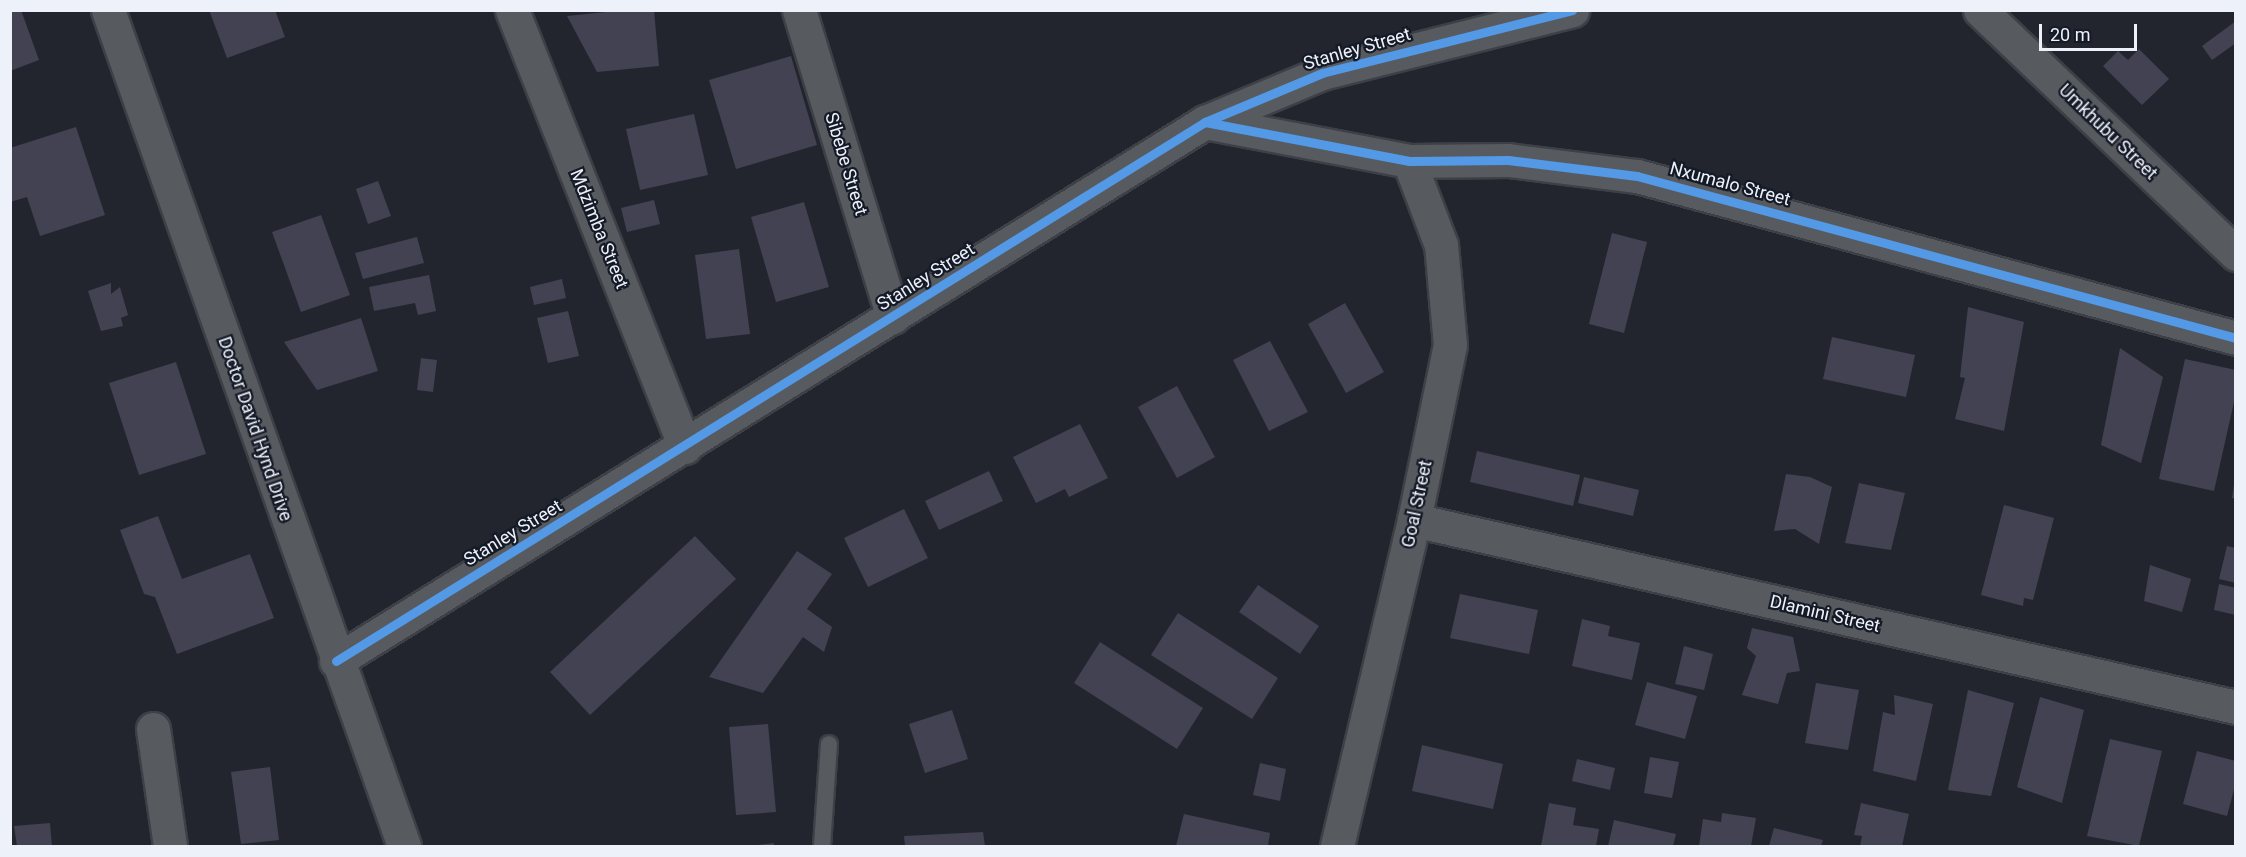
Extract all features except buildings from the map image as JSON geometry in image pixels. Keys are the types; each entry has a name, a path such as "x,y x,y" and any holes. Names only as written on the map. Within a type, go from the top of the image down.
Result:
{"street":[{"name":"Doctor David Hynd Drive","path":"108,10 336,661 404,846"},
{"name":"Mdzimba Street","path":"512,10 685,447"},
{"name":"Sibebe Street","path":"799,10 893,317"},
{"name":"Stanley Street","path":"336,661 685,447 1205,122 1322,73 1572,10"},
{"name":"Umkhubu Street","path":"1980,10 2235,254"},
{"name":"Nxumalo Street","path":"1205,122 1409,161 1508,160 1637,176 2235,338"},
{"name":"Goal Street","path":"1337,846 1414,520 1450,345 1441,245 1409,161"},
{"name":"Dlamini Street","path":"1414,520 2235,707"},
{"path":"153,729 170,846"}],"lane":[{"path":"822,846 829,744"}],"cycle path":[{"path":"336,661 1205,122 1322,73 1572,10"},
{"path":"1205,122 1409,161 1508,160 1637,176 2236,338"}]}
